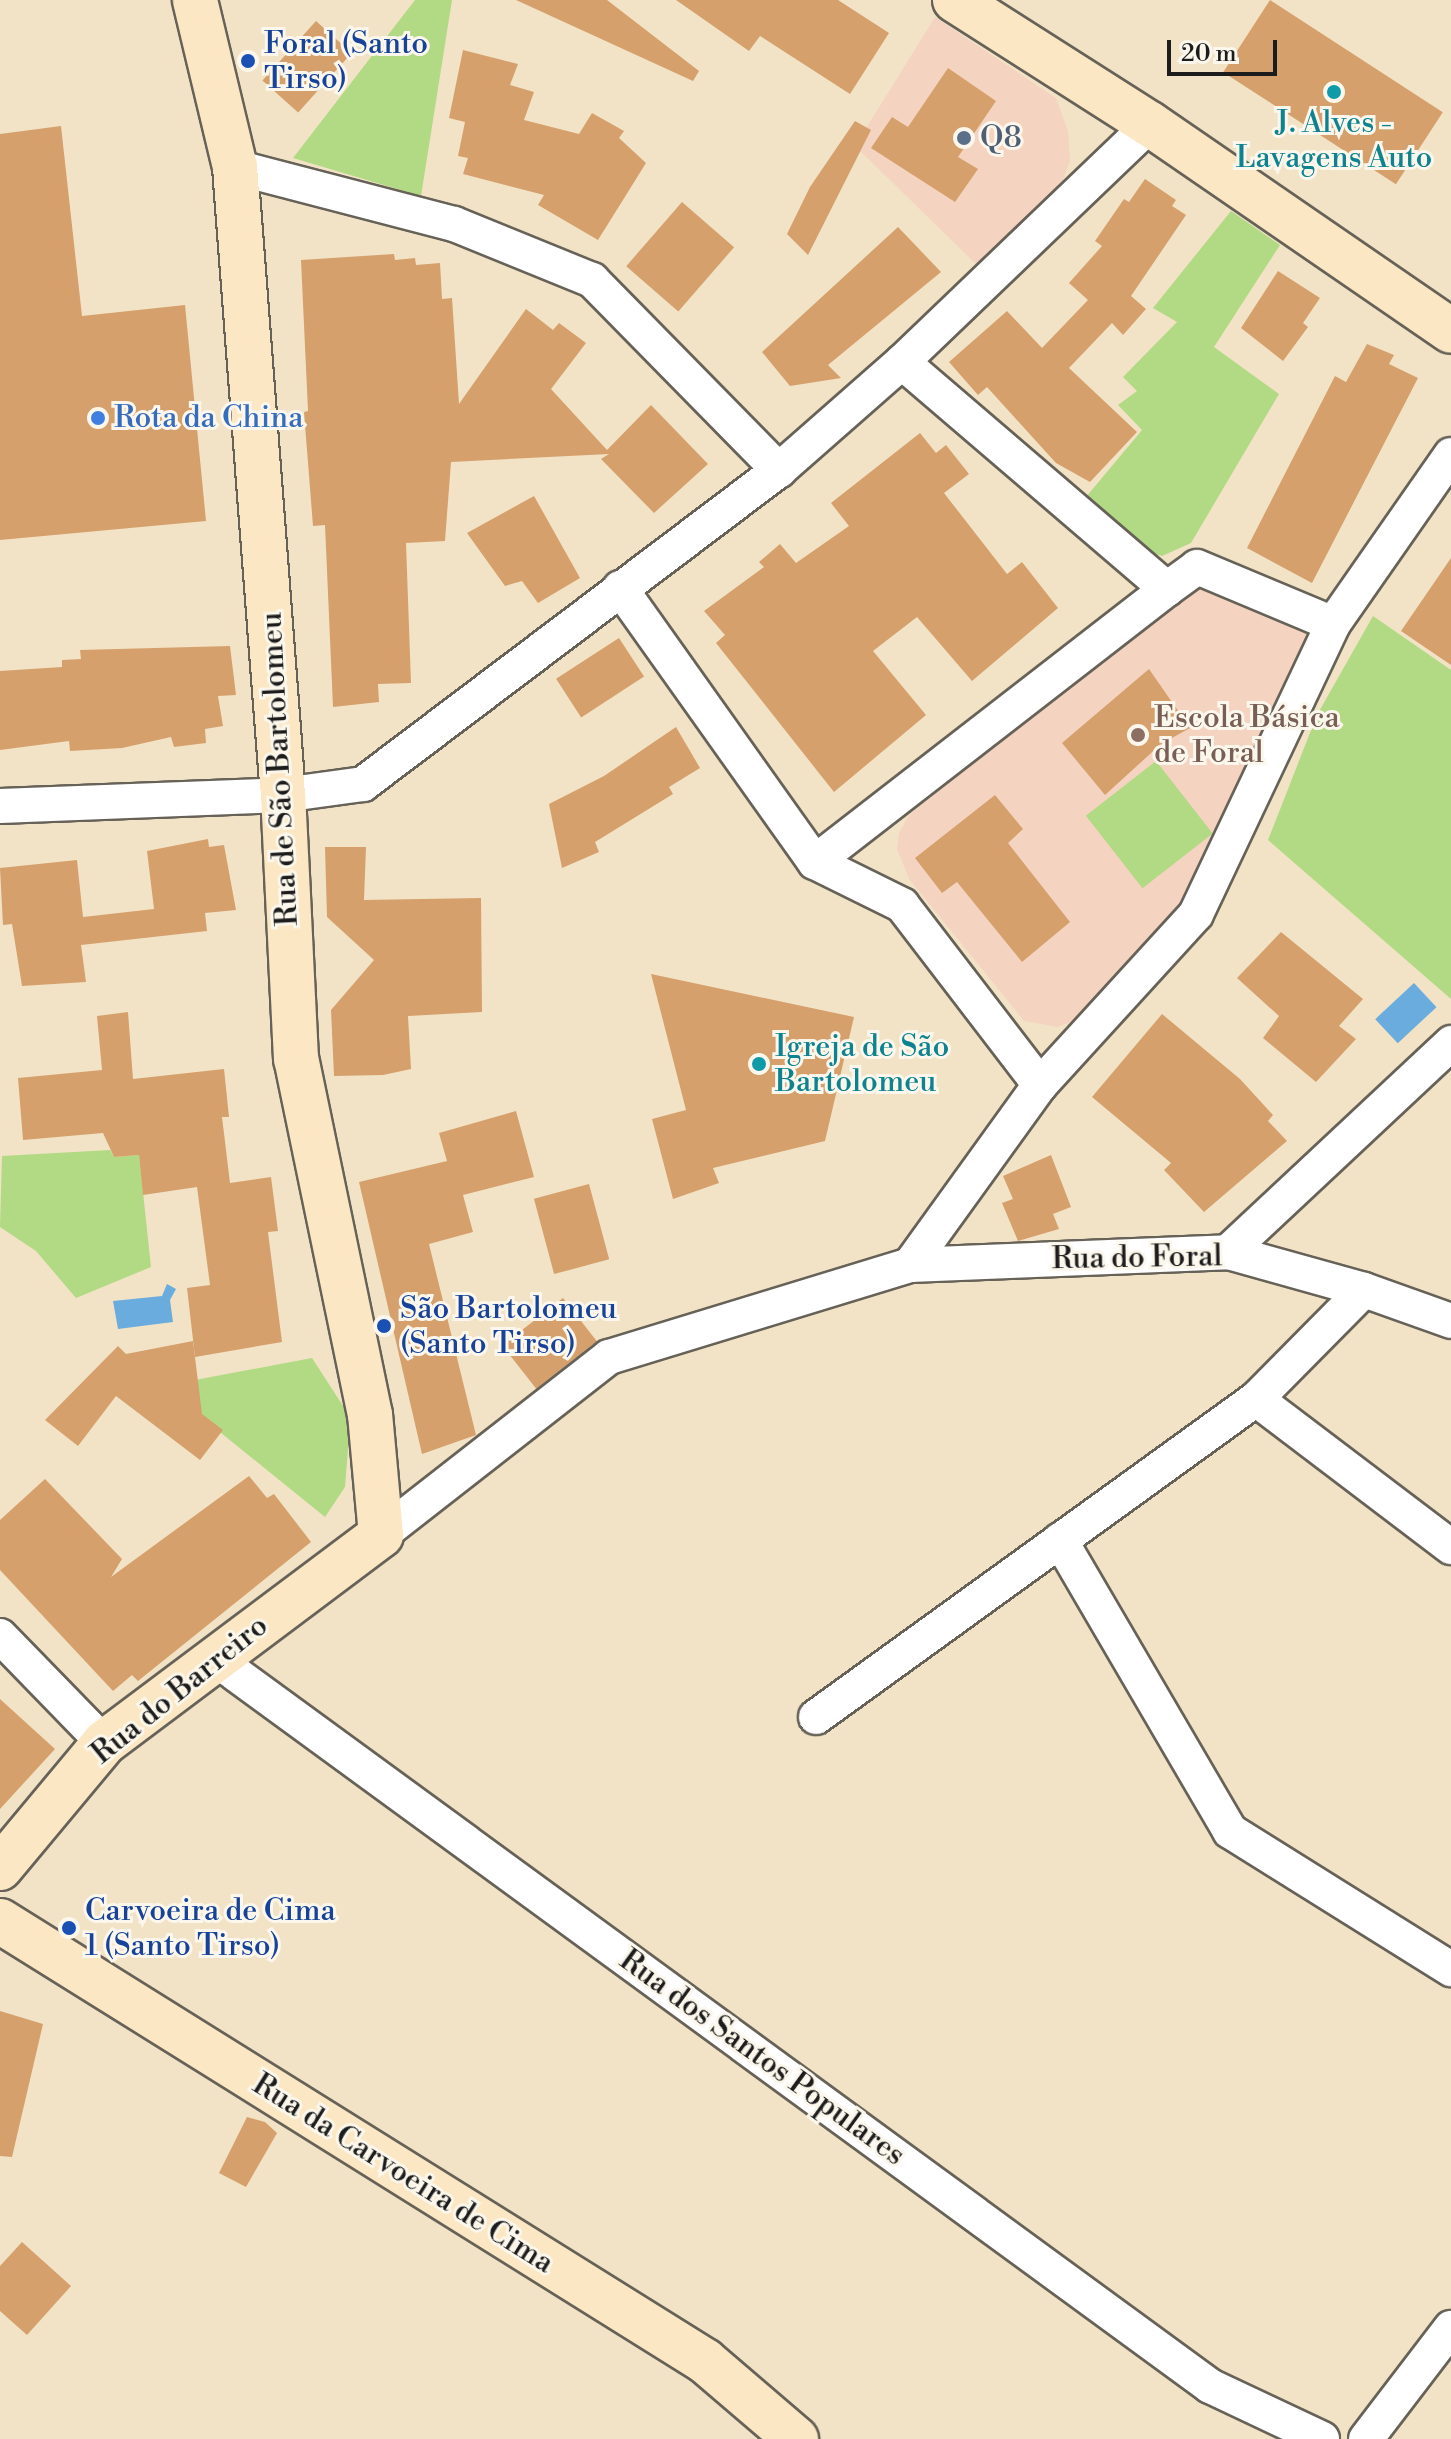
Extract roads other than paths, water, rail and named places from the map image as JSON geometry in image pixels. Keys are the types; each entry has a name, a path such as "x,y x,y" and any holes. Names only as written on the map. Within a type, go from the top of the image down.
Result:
{"street":[{"name":"Rua de São Bartolomeu","path":"195,0 235,167 283,795 296,1059 370,1415 381,1535"},
{"path":"955,0 1150,124 1451,331"},
{"path":"0,806 283,795 363,784 779,470 902,362 1150,124"},
{"path":"235,167 454,224 592,280 779,470"},
{"path":"902,362 1167,589"},
{"path":"910,1265 1040,1085 1196,914 1333,624 1451,455"},
{"path":"815,862 1197,567 1333,624"},
{"path":"620,588 815,862 902,905 1040,1085"},
{"path":"1228,1252 1451,1043"},
{"name":"Rua do Foral","path":"381,1535 609,1357 910,1265 1228,1252 1364,1290 1451,1321"},
{"path":"816,1717 1256,1399 1364,1290"},
{"path":"1256,1399 1451,1547"},
{"name":"Rua do Barreiro","path":"0,1868 104,1743 381,1535"},
{"path":"1060,1540 1230,1831 1451,1969"},
{"path":"0,1636 104,1743"},
{"name":"Rua dos Santos Populares","path":"214,1658 1210,2386 1322,2439"},
{"name":"Rua da Carvoeira de Cima","path":"0,1921 705,2361 796,2439"},
{"path":"1366,2439 1451,2328"}],"water":[{"path":"1414,983 1437,1007 1398,1043 1375,1019"},
{"path":"167,1284 176,1289 170,1300 173,1322 118,1329 113,1301 162,1296"}],"place":[{"name":"Foral (Santo Tirso)","path":"248,61"},
{"name":"J. Alves - Lavagens Auto","path":"1334,92"},
{"name":"Q8","path":"964,138"},
{"name":"Rota da China","path":"98,418"},
{"name":"Escola Básica de Foral","path":"1138,735"},
{"name":"Igreja de São Bartolomeu","path":"759,1064"},
{"name":"São Bartolomeu (Santo Tirso)","path":"384,1326"},
{"name":"Carvoeira de Cima 1 (Santo Tirso)","path":"69,1928"}]}
